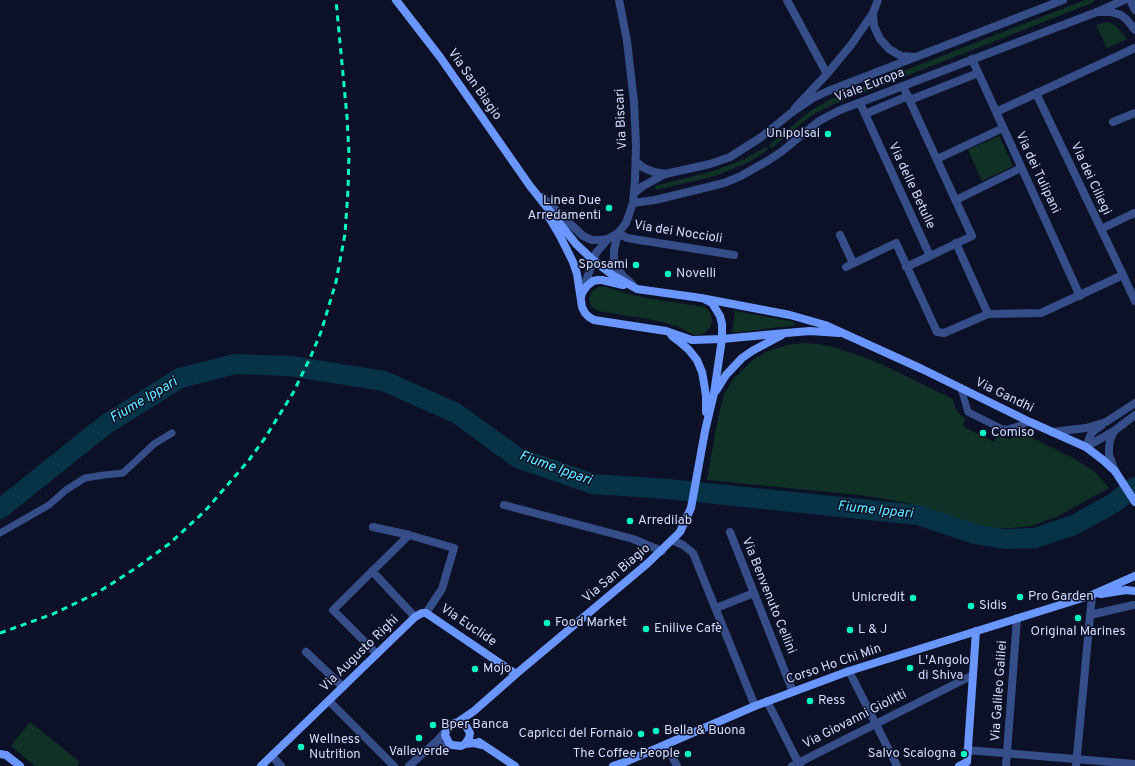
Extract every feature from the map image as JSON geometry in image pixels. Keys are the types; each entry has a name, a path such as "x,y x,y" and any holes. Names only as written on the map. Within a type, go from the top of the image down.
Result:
{"main road":[{"name":"Via San Biagio","path":"396,0 440,57 530,186"},
{"path":"530,186 576,244 593,260 614,276 637,288"},
{"path":"530,186 568,250 577,274 582,295 582,307 589,317 594,320 666,331 692,340 722,339 810,331 844,333"},
{"path":"582,295 586,286 598,280 637,288"},
{"name":"Via Gandhi","path":"637,288 701,298 790,315 825,325 844,333 1030,422 1086,447 1115,471 1135,502"},
{"path":"701,298 712,303 720,316 722,324 722,339 714,393 705,431"},
{"path":"666,331 689,350 697,360 702,372 706,396 705,431"},
{"path":"714,393 726,375 742,358 786,333"},
{"name":"Via San Biagio","path":"458,722 474,711 662,552 680,532 691,508 705,431"},
{"path":"1092,595 1135,576"},
{"path":"1092,595 1126,590 1135,591"},
{"name":"Corso Ho Chi Min","path":"613,766 767,701 849,671 1092,595"},
{"name":"Via Augusto Righi","path":"261,766 415,617 422,613 426,613"},
{"name":"Via Euclide","path":"426,613 516,674"},
{"path":"964,765 967,750 976,631"},
{"path":"464,744 468,742 474,711"},
{"path":"482,745 474,743 460,746 452,745 446,739 446,730 451,724 458,722 466,726 482,745 515,766"},
{"path":"0,754 6,755 20,766"}],"street":[{"name":"Via Biscari","path":"618,232 626,223 633,203 636,162 634,102 627,41 619,0"},
{"path":"787,0 827,74"},
{"path":"791,113 851,45 873,13 878,0"},
{"name":"Viale Europa","path":"666,174 710,164 730,157 760,138 791,113 828,91 1063,0"},
{"name":"Viale Europa","path":"633,203 655,200 692,191 741,176 781,152 818,120 840,110 1097,12 1114,2 1124,0"},
{"path":"1130,0 1135,10"},
{"path":"1114,2 1121,15 1135,30"},
{"path":"1097,12 1111,12 1121,15"},
{"path":"873,13 874,26 880,39 889,49 901,56 915,58"},
{"path":"996,112 1135,48"},
{"name":"Via dei Tulipani","path":"972,60 1080,296"},
{"path":"865,114 978,73"},
{"path":"903,86 972,236 906,267"},
{"name":"Via dei Ciliegi","path":"1036,93 1123,275"},
{"name":"Via delle Betulle","path":"860,103 930,256"},
{"path":"1114,122 1135,113"},
{"path":"937,159 1003,128"},
{"path":"636,162 644,168 654,172 666,174"},
{"path":"956,200 1021,168"},
{"path":"634,193 643,186 666,174"},
{"path":"530,186 583,236 592,240 608,239"},
{"path":"1101,229 1134,213 1135,214"},
{"path":"582,295 596,253 608,239 618,232"},
{"path":"618,232 614,250 614,259 617,268 623,276 637,288"},
{"name":"Via dei Noccioli","path":"618,232 627,238 734,254"},
{"path":"840,235 850,265 896,243 937,332 944,334 988,314 1041,313 1123,275 1135,301"},
{"path":"956,243 988,314"},
{"path":"1086,447 1091,434 1095,430 1135,403"},
{"path":"1086,447 1114,431 1135,415"},
{"path":"1052,432 1086,428 1106,422"},
{"path":"1114,431 1110,440 1109,455 1115,471"},
{"path":"504,505 633,539 662,552"},
{"path":"373,527 409,535 454,548 442,589 426,613"},
{"name":"Via Benvenuto Cellini","path":"730,532 793,692"},
{"path":"377,654 333,610 409,535"},
{"path":"672,540 683,545 693,553 755,706"},
{"path":"372,571 415,617"},
{"path":"716,608 754,593"},
{"path":"1076,763 1092,595"},
{"path":"1090,615 1133,605"},
{"name":"Via Galileo Galilei","path":"1006,766 1017,618"},
{"path":"306,652 343,687"},
{"path":"849,671 897,766"},
{"name":"Via Giovanni Giolitti","path":"797,765 973,675"},
{"path":"329,701 394,766"},
{"path":"767,701 797,765"},
{"path":"409,766 438,741 446,730"},
{"path":"666,744 677,766"},
{"path":"428,750 439,746 452,745"},
{"path":"967,750 1076,763 1135,764"},
{"path":"272,756 281,766"}],"lane":[{"path":"961,388 968,412 995,426 1002,429 1008,429 1030,422"},
{"path":"0,533 49,504 66,490 85,478 123,473 154,444 172,433"}],"green space":[{"path":"1085,0 1095,0 1092,3 832,105 812,115 772,148 769,145 810,111 829,100"},
{"path":"1109,22 1116,26 1127,39 1107,48 1096,25"},
{"path":"999,136 1013,166 982,181 968,150"},
{"path":"766,147 768,150 747,163 715,176 656,190 655,186 713,171 745,159"},
{"path":"598,287 606,287 628,294 652,299 704,307 710,312 712,320 710,328 703,334 694,335 677,326 649,319 598,311 591,306 589,299 592,291"},
{"path":"735,311 794,322 796,325 732,333"},
{"path":"802,343 818,344 837,348 883,365 953,399 958,413 965,419 963,426 966,428 994,442 997,436 1009,439 1019,434 1025,434 1086,466 1096,473 1109,488 1056,517 1031,526 996,528 980,526 908,503 859,495 707,480 721,405 724,395 734,378 754,359 766,352 787,345"},
{"path":"30,722 80,762 77,766 35,766 11,746"}],"waterway":[{"name":"Fiume Ippari","path":"0,509 105,425 180,378 235,364 290,366 384,381 456,413 518,458 593,484 668,489 918,515 975,534 1004,539 1035,538 1074,525 1112,504 1135,487"}],"railway":[{"path":"0,633 53,614 97,593 136,568 169,544 205,511 249,460 265,438 293,393 321,332 336,282 345,234 349,154 336,0"}],"place":[{"name":"Unipolsai","path":"828,134"},
{"name":"Linea Due Arredamenti","path":"609,208"},
{"name":"Sposami","path":"636,265"},
{"name":"Novelli","path":"668,274"},
{"name":"Comiso","path":"983,433"},
{"name":"Arredilab","path":"630,521"},
{"name":"Pro Garden","path":"1020,597"},
{"name":"Unicredit","path":"913,598"},
{"name":"Sidis","path":"971,606"},
{"name":"Original Marines","path":"1078,618"},
{"name":"Food Market","path":"547,623"},
{"name":"Enilive Cafè","path":"646,629"},
{"name":"L & J","path":"850,630"},
{"name":"L'Angolo di Shiva","path":"910,668"},
{"name":"Mojo","path":"475,669"},
{"name":"Ress","path":"810,701"},
{"name":"Bper Banca","path":"433,725"},
{"name":"Bella & Buona","path":"656,731"},
{"name":"Capricci del Fornaio","path":"641,734"},
{"name":"Valleverde","path":"419,738"},
{"name":"Wellness Nutrition","path":"301,747"},
{"name":"The Coffee People","path":"688,754"},
{"name":"Salvo Scalogna","path":"964,754"}]}
